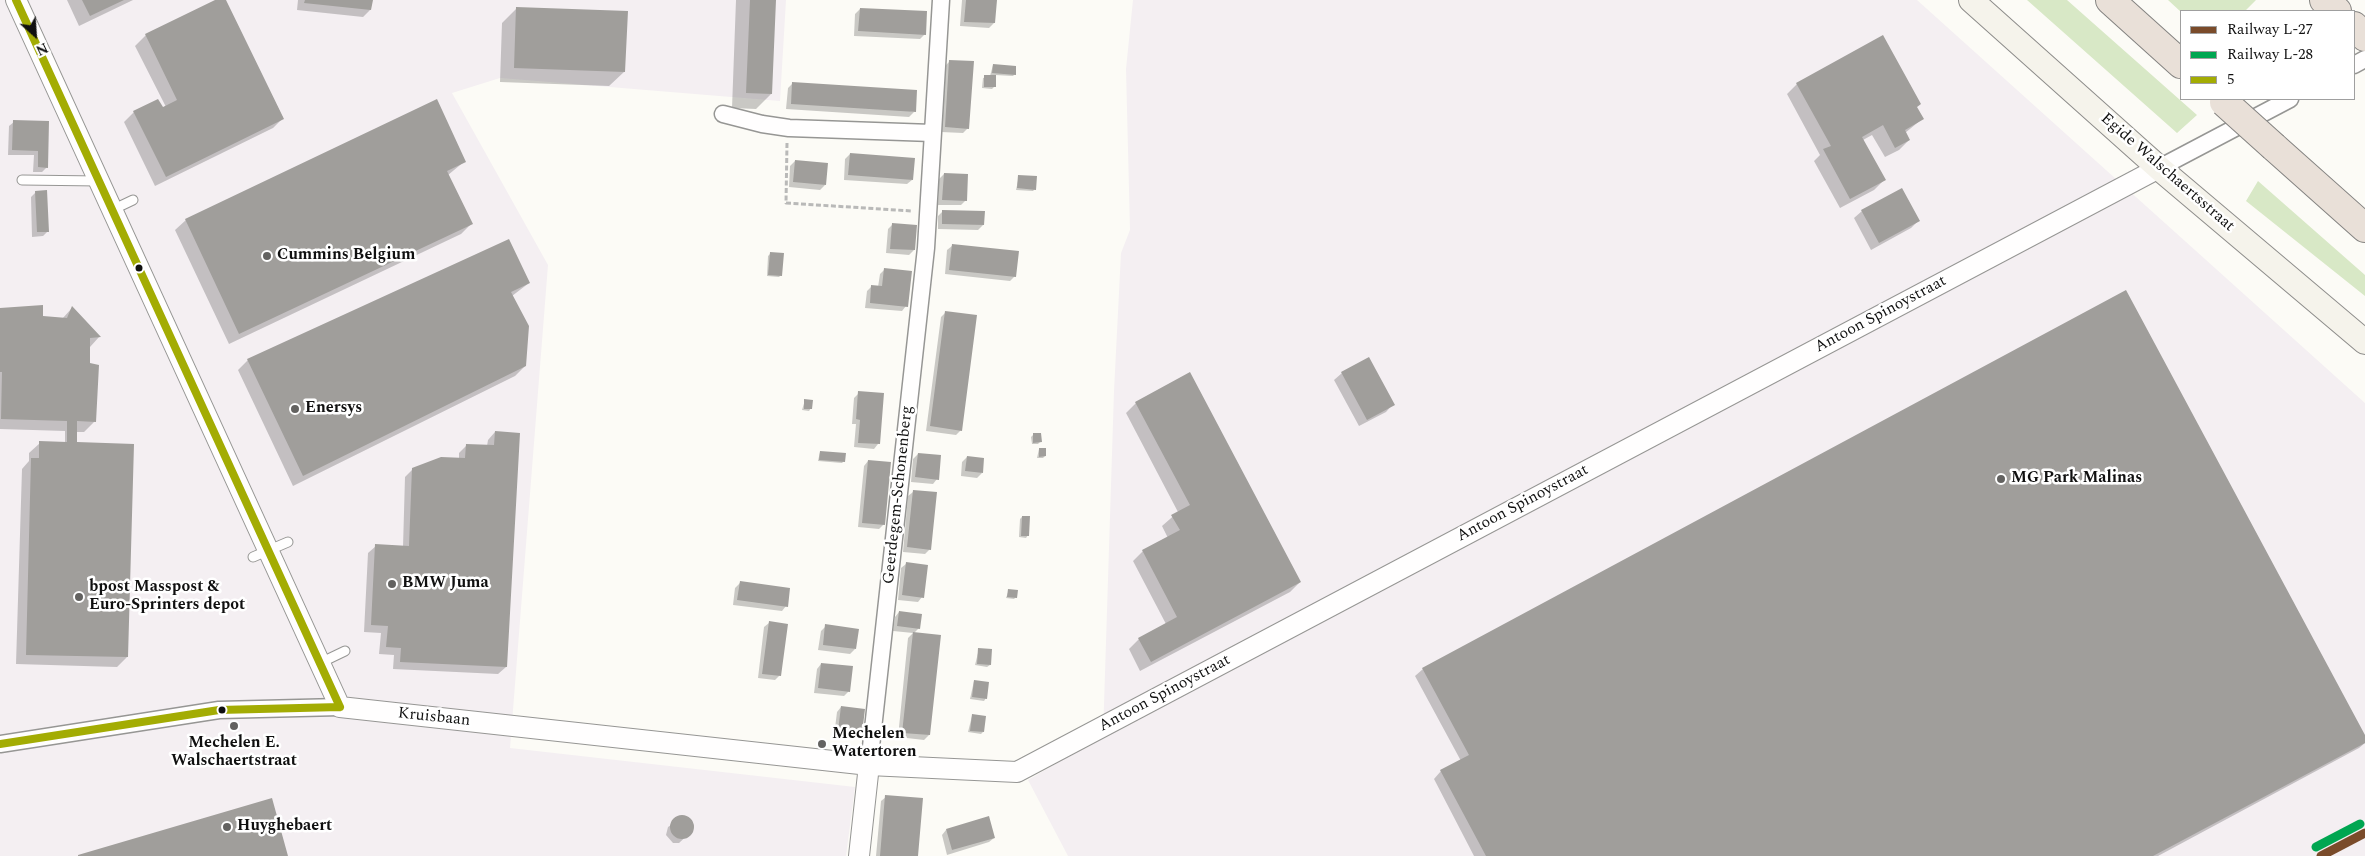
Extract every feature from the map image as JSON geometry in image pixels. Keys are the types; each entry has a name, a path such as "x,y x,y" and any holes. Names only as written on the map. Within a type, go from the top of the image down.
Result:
{"highway":[{"path":"2110,0 2180,63"},
{"path":"2324,0 2336,10"},
{"path":"2222,100 2365,228"}],"main road":[{"name":"Egide Walschaertsstraat","path":"1971,0 2159,168 2365,342"}],"street":[{"path":"16,0 112,210 260,554 319,663 340,708"},
{"name":"Geerdegem-Schonenberg","path":"859,856 926,248 941,0"},
{"path":"2159,168 2288,100"},
{"path":"723,114 762,124 790,128 932,133"},
{"name":"Antoon Spinoystraat","path":"869,765 1017,772 2159,168"},
{"name":"Kruisbaan","path":"0,744 219,710 340,708 869,765"}],"lane":[{"path":"22,180 99,181"},
{"path":"112,210 133,200"},
{"path":"260,554 288,542"},
{"path":"319,663 345,652"}],"path":[{"path":"790,128 787,139 786,203 912,210"}],"shaded area":[{"path":"0,0 786,0 780,101 500,78 452,93 548,265 510,748 855,787 846,856 0,856"},
{"path":"1133,0 1917,0 2365,403 2365,856 1068,856 1028,780 1103,736 1114,391 1121,253 1130,230 1126,69"}],"green space":[{"path":"2027,0 2067,0 2197,115 2177,133"},
{"path":"2168,0 2256,0 2246,10 2180,11"},
{"path":"2258,181 2365,275 2365,296 2246,201"}],"building":[{"path":"82,0 124,0 90,16"},
{"path":"215,0 226,0 284,119 166,177 133,111 158,99 163,107 177,100 145,34"},
{"path":"305,0 373,0 371,10 304,3"},
{"path":"750,0 776,0 772,94 746,93"},
{"path":"966,0 997,0 995,23 964,22"},
{"path":"516,7 628,11 625,72 514,68"},
{"path":"860,8 927,11 926,35 858,31"},
{"path":"1883,35 1921,104 1917,107 1924,119 1905,130 1910,140 1895,148 1883,125 1862,137 1886,180 1850,199 1823,149 1831,146 1796,83"},
{"path":"949,60 974,61 969,129 945,127"},
{"path":"993,64 1016,66 1016,75 992,73"},
{"path":"984,75 996,75 996,87 984,87"},
{"path":"792,82 917,90 916,112 791,104"},
{"path":"437,99 466,162 447,171 473,224 239,334 185,219"},
{"path":"13,120 49,121 48,168 38,167 38,151 12,150"},
{"path":"850,153 915,158 913,180 848,175"},
{"path":"795,160 828,163 826,185 793,182"},
{"path":"944,173 968,174 967,201 942,200"},
{"path":"1018,175 1037,176 1036,190 1017,188"},
{"path":"1902,188 1920,221 1879,243 1861,210"},
{"path":"47,190 49,232 37,232 35,191"},
{"path":"942,210 985,211 984,225 942,224"},
{"path":"892,223 917,225 915,250 890,249"},
{"path":"509,239 530,283 511,292 529,326 526,366 303,476 247,359"},
{"path":"952,244 1019,251 1016,277 949,270"},
{"path":"770,252 784,253 782,276 768,275"},
{"path":"884,268 912,271 908,307 870,303 871,285 882,286"},
{"name":"MG Park Malinas","path":"2126,290 2365,735 2365,743 2153,856 1486,856 1440,770 1469,755 1422,668"},
{"name":"bpost Masspost & Euro-Sprinters depot","path":"43,305 43,316 67,318 72,306 101,337 90,338 90,363 99,365 96,422 77,421 77,442 134,444 128,657 26,655 31,458 39,458 39,441 67,442 67,421 1,419 0,308"},
{"path":"945,311 977,315 962,431 930,426"},
{"path":"1369,357 1395,405 1367,420 1341,372"},
{"path":"1190,372 1301,582 1151,662 1138,638 1177,617 1142,550 1180,530 1171,515 1190,505 1135,402"},
{"path":"858,391 884,393 880,444 858,443 860,420 856,419"},
{"path":"804,399 813,400 812,409 804,409"},
{"path":"495,431 520,433 507,667 400,662 401,648 386,647 388,626 371,625 375,544 409,546 412,468 441,457 465,458 466,444 494,445"},
{"path":"1033,433 1041,433 1042,442 1033,443"},
{"path":"1039,448 1046,448 1046,456 1039,457"},
{"path":"820,451 846,453 845,462 819,460"},
{"path":"918,453 941,455 939,480 915,477"},
{"path":"967,456 984,458 983,473 965,471"},
{"path":"868,460 891,462 885,525 862,523"},
{"path":"913,490 937,492 931,550 907,547"},
{"path":"1022,516 1030,516 1029,536 1021,536"},
{"path":"906,562 928,565 924,598 902,595"},
{"path":"740,581 790,588 788,607 737,600"},
{"path":"1008,589 1018,590 1017,598 1007,597"},
{"path":"899,611 922,614 920,629 897,626"},
{"path":"769,621 788,624 781,676 762,674"},
{"path":"825,624 859,629 856,649 823,645"},
{"path":"913,632 941,635 930,735 902,733"},
{"path":"978,648 992,649 991,665 977,664"},
{"path":"821,663 853,666 850,692 818,688"},
{"path":"974,680 989,682 987,699 972,697"},
{"path":"841,706 865,709 862,734 838,731"},
{"path":"972,714 986,716 984,732 970,731"},
{"path":"885,795 923,798 918,856 880,856"},
{"name":"Huyghebaert","path":"272,798 288,856 78,856 78,855"},
{"path":"682,815 690,819 694,827 690,835 682,839 674,835 670,827 674,819"},
{"path":"989,816 995,838 952,850 946,829"}],"rail line":[{"name":"L-28","path":"2316,847 2360,824"},
{"name":"L-27","path":"2321,856 2365,833"}],"transit line":[{"name":"5","path":"16,0 340,707"},
{"name":"5","path":"0,744 219,710 340,707"}],"place":[{"name":"Cummins Belgium","path":"267,256"},
{"name":"Enersys","path":"295,409"},
{"name":"MG Park Malinas","path":"2001,479"},
{"name":"BMW Juma","path":"392,584"},
{"name":"bpost Masspost & Euro-Sprinters depot","path":"79,597"},
{"name":"Mechelen E. Walschaertstraat","path":"234,726"},
{"name":"Mechelen Watertoren","path":"822,744"},
{"name":"Huyghebaert","path":"227,827"}]}
